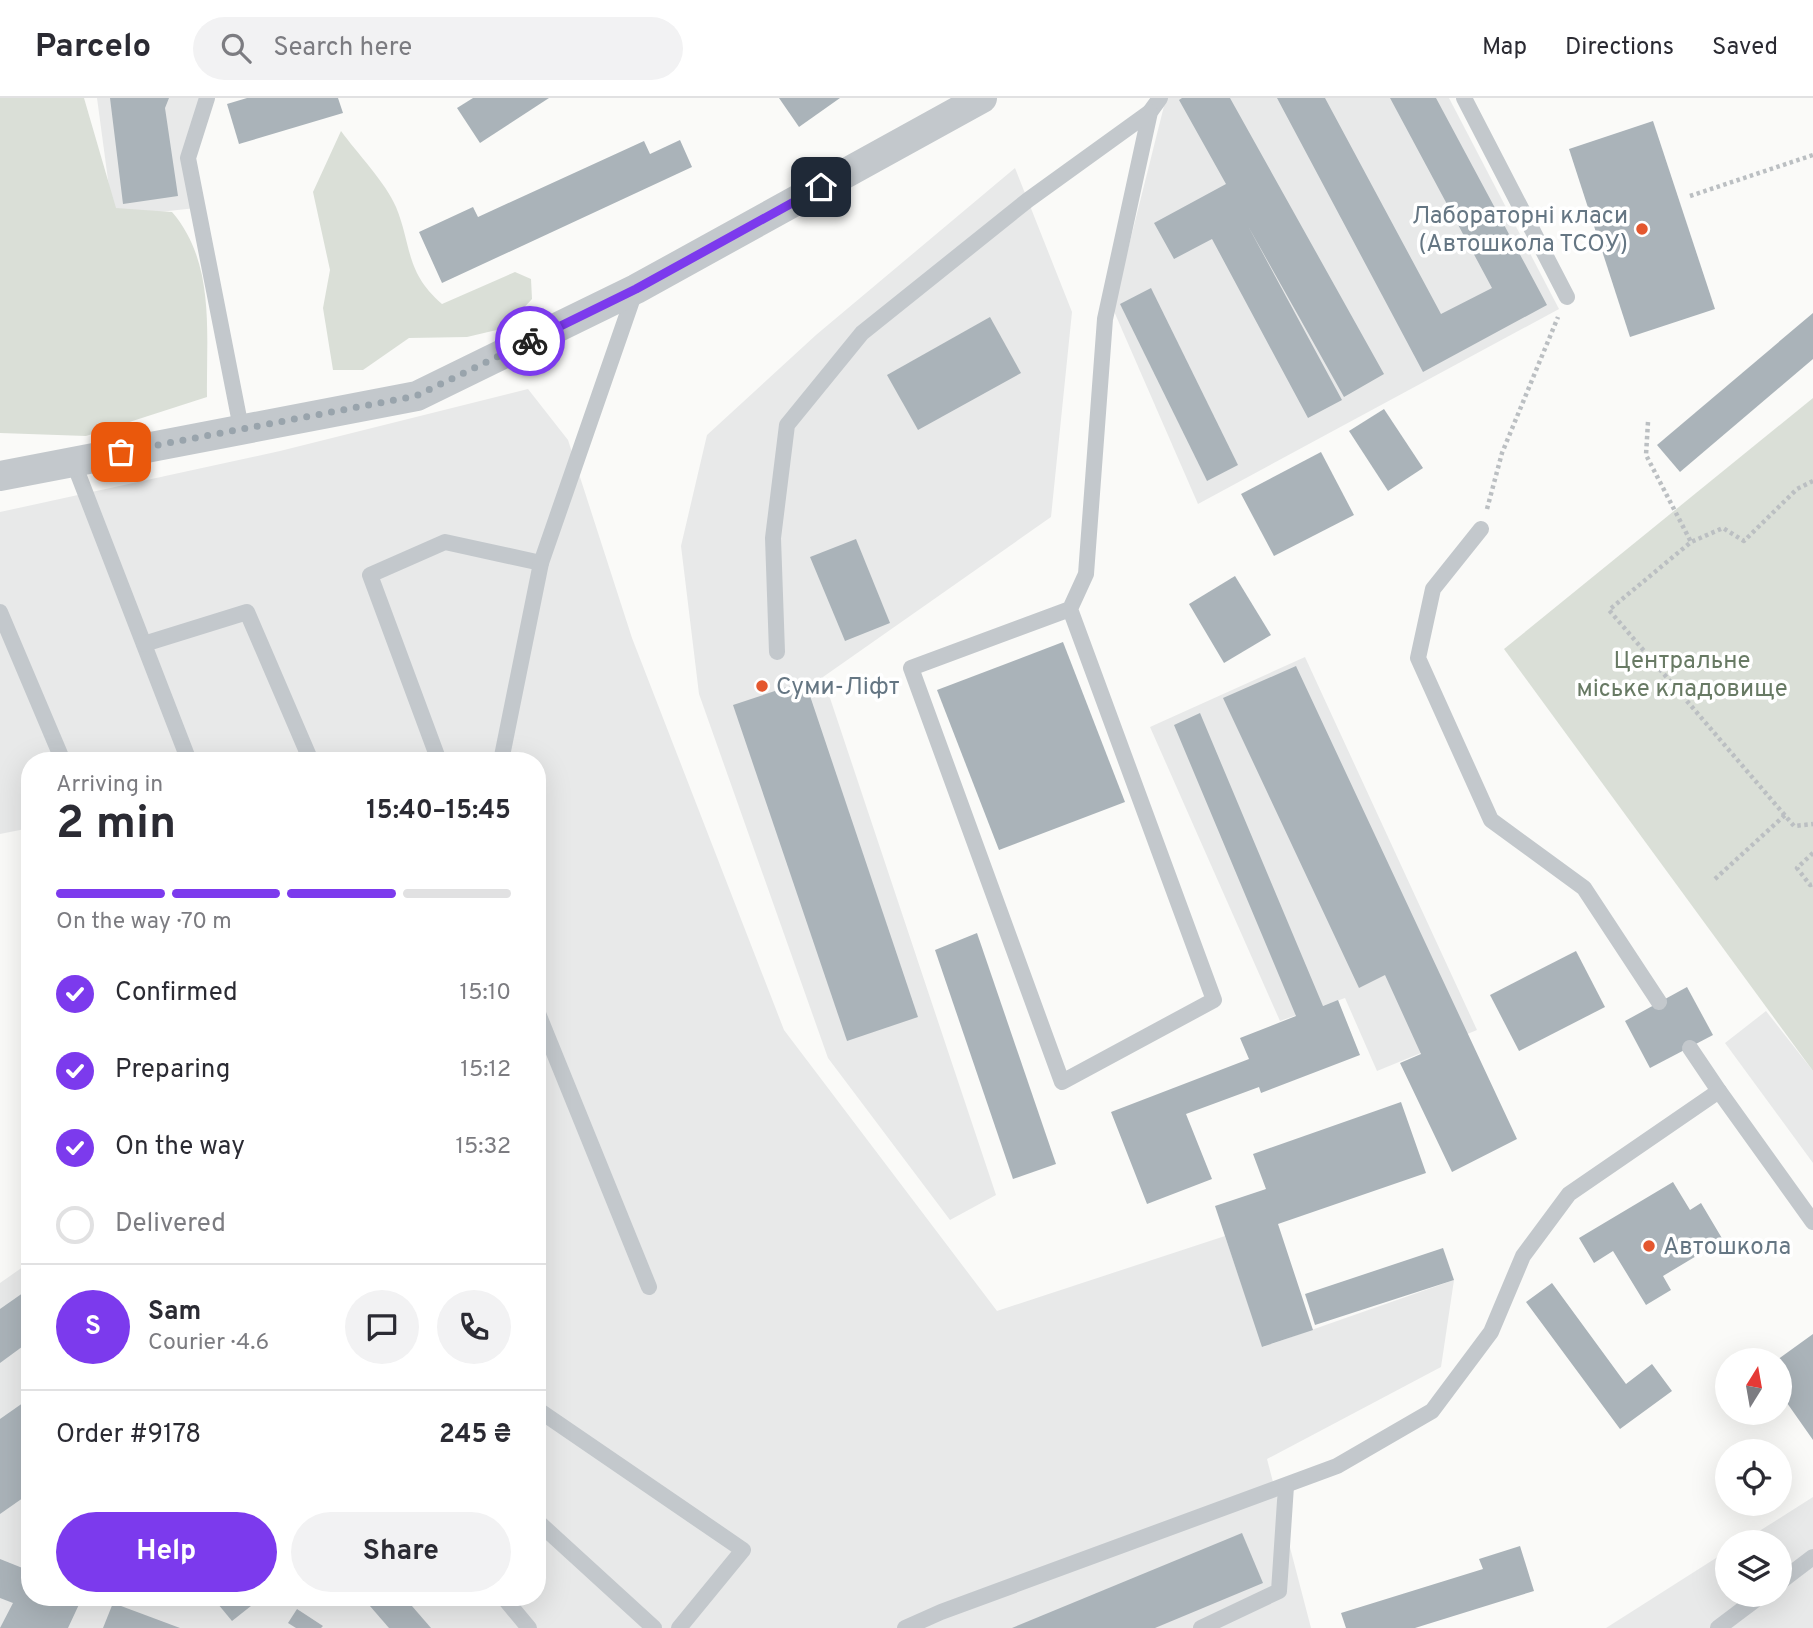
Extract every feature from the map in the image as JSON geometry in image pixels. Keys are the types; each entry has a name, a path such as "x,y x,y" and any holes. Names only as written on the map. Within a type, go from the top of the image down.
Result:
{"street":[{"path":"0,475 416,396 636,289 982,98"}],"lane":[{"path":"207,98 188,158 241,428"},
{"path":"777,652 773,538 787,425 862,333 1028,200 1150,112 1160,98"},
{"path":"1464,98 1567,297"},
{"path":"1070,609 911,668 1062,1082 1214,1000 1070,609 1086,574 1105,319 1150,112"},
{"path":"503,752 541,563 636,289"},
{"path":"73,461 186,752"},
{"path":"1481,529 1433,589 1418,658 1491,820 1584,888 1659,1002"},
{"path":"436,752 370,575 445,542 541,563"},
{"path":"0,612 59,752"},
{"path":"144,645 247,612 307,752"},
{"path":"546,1033 649,1287"},
{"path":"1690,1048 1813,1222"},
{"path":"905,1628 941,1612 1338,1466 1432,1411 1491,1332 1523,1256 1569,1194 1719,1091"},
{"path":"546,1415 743,1550 679,1628"},
{"path":"1209,1627 1279,1591 1286,1486"},
{"path":"546,1529 654,1628"},
{"path":"1792,1573 1813,1558"},
{"path":"511,1606 529,1628"},
{"path":"1718,1628 1746,1607"}],"path":[{"path":"1690,196 1813,155"},
{"path":"1481,529 1502,453 1567,297"},
{"path":"1648,422 1646,455 1691,542"},
{"path":"1813,481 1797,489 1744,541 1723,528 1691,542 1609,610 1794,826 1813,824"},
{"path":"1715,878 1785,815"},
{"path":"1813,853 1797,868 1810,885 1813,884"}],"shaded area":[{"path":"97,98 205,98 192,136 196,208 113,217"},
{"path":"1166,98 1449,98 1559,309 1198,504 1113,309"},
{"name":"Суми-Ліфт","path":"1015,168 1072,312 1051,517 823,677 996,1195 950,1220 828,1058 699,694 681,546 707,435 816,335"},
{"path":"528,389 568,440 632,638 784,1030 997,1311 1225,1236 1263,1347 1454,1280 1441,1367 1267,1459 1311,1628 0,1628 0,1283 21,1268 21,1606 546,1606 546,752 21,752 21,830 0,834 0,512 280,451"},
{"path":"1305,657 1477,1030 1377,1071 1345,998 1280,1021 1150,727"},
{"path":"1766,1011 1813,1071 1813,1163 1725,1043"},
{"path":"1813,1497 1813,1628 1606,1628 1715,1559 1715,1607 1792,1607 1792,1530 1761,1530 1783,1516 1792,1516 1792,1510"}],"green space":[{"path":"0,98 84,98 116,208 172,212 186,232 196,254 206,300 207,397 86,436 0,433"},
{"path":"341,131 391,198 401,221 415,270 421,281 442,304 515,272 531,279 532,299 505,328 467,337 409,338 363,370 333,370 323,308 330,270 313,192"},
{"name":"Центральне міське кладовище","path":"1813,398 1813,1071 1504,649"}],"building":[{"path":"110,98 169,98 165,108 178,196 123,204"},
{"path":"247,98 338,98 343,113 239,144 227,104"},
{"path":"473,98 549,98 480,143 457,108"},
{"path":"779,98 840,98 799,127"},
{"path":"1230,98 1384,374 1344,397 1248,226 1342,400 1308,418 1212,239 1174,259 1154,223 1226,184 1179,100"},
{"path":"1277,98 1325,98 1441,314 1492,288 1390,98 1436,98 1547,305 1423,372"},
{"name":"Лабораторні класи (Автошкола ТСОУ)","path":"1653,121 1715,309 1630,337 1569,149"},
{"path":"680,140 692,167 442,283 419,232 473,207 478,217 644,141 650,154"},
{"path":"1151,288 1238,465 1207,481 1120,304"},
{"path":"1813,313 1813,359 1680,472 1657,445"},
{"path":"990,317 1021,373 918,430 887,375"},
{"path":"1384,409 1423,468 1388,491 1349,431"},
{"path":"1321,452 1354,515 1274,556 1241,494"},
{"path":"856,539 890,623 845,641 810,557"},
{"path":"1235,576 1271,635 1224,663 1189,604"},
{"path":"1063,642 1125,802 999,850 937,690"},
{"path":"1296,666 1517,1139 1452,1172 1400,1063 1421,1054 1385,975 1359,988 1223,698"},
{"path":"805,681 918,1017 847,1041 733,705"},
{"path":"1200,713 1323,1006 1338,1000 1360,1055 1261,1093 1259,1087 1186,1114 1212,1179 1147,1204 1111,1112 1249,1059 1240,1038 1296,1016 1174,725"},
{"path":"977,933 1056,1164 1013,1179 935,950"},
{"path":"1576,951 1605,1007 1519,1051 1490,995"},
{"path":"1687,987 1713,1035 1650,1068 1625,1021"},
{"path":"1401,1102 1426,1173 1278,1224 1313,1330 1262,1347 1215,1206 1266,1189 1253,1154"},
{"name":"Автошкола","path":"1673,1182 1690,1210 1701,1203 1723,1240 1663,1276 1671,1290 1646,1305 1613,1251 1594,1263 1579,1238"},
{"path":"1443,1248 1454,1280 1315,1325 1305,1294"},
{"path":"1552,1283 1626,1384 1652,1364 1672,1391 1620,1429 1526,1302"},
{"path":"21,1294 21,1348 0,1363 0,1309"},
{"path":"1813,1334 1813,1440 1792,1410 1792,1349"},
{"path":"21,1404 21,1499 0,1514 0,1419"},
{"path":"1242,1533 1263,1583 1155,1628 1012,1628"},
{"path":"1520,1546 1534,1591 1415,1628 1346,1628 1341,1613 1483,1569 1479,1559"},
{"path":"0,1559 21,1567 21,1606 78,1606 68,1628 0,1628 13,1603 0,1598"},
{"path":"112,1606 121,1606 180,1628 103,1628"},
{"path":"220,1606 251,1606 232,1621"},
{"path":"370,1606 412,1606 431,1628 389,1628"},
{"path":"297,1609 323,1626 296,1628 288,1623"}],"way so far":[{"path":"121,452 416,396 530,341"}],"place":[{"name":"Лабораторні класи (Автошкола ТСОУ)","path":"1642,229"},
{"name":"Суми-Ліфт","path":"762,686"},
{"name":"Автошкола","path":"1649,1246"}],"route":[{"path":"530,341 636,289 821,187"}]}
